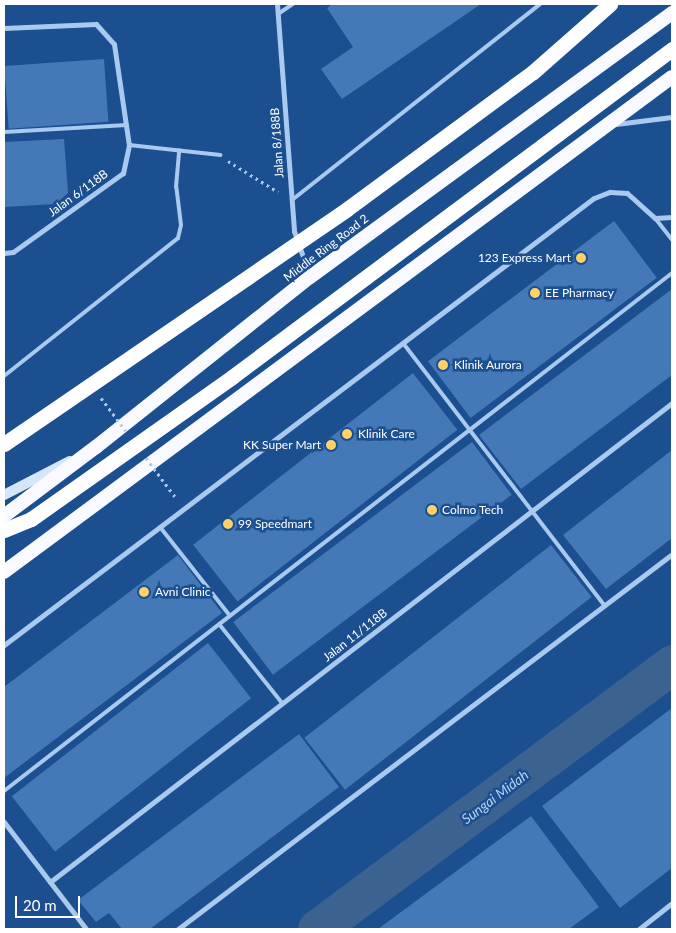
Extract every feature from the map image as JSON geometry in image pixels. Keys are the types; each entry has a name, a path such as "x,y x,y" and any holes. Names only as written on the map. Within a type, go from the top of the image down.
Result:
{"highway":[{"path":"4,444 346,209 533,72 610,4"},
{"name":"Middle Ring Road 2","path":"4,516 96,448 310,277 672,13"},
{"path":"4,530 31,519 232,377 672,49"},
{"path":"4,572 85,515 672,77"}],"main road":[{"path":"4,495 96,448"}],"street":[{"name":"Jalan 8/188B","path":"277,4 294,232 310,277"},
{"name":"Jalan 6/118B","path":"4,28 96,24 114,44 130,145 123,173 12,252 4,253"},
{"path":"606,126 672,117"},
{"path":"4,645 594,198 610,192 627,193 655,218 672,217"},
{"name":"Jalan 11/118B","path":"50,882 672,403"},
{"path":"178,929 672,554"},
{"path":"4,822 86,929"},
{"path":"639,929 672,902"}],"lane":[{"path":"278,14 292,4"},
{"path":"292,200 540,4"},
{"path":"4,132 127,125"},
{"path":"130,145 220,155"},
{"path":"4,376 178,238 181,225 176,187 179,150"},
{"path":"655,218 672,240"},
{"path":"4,791 672,273"},
{"path":"403,343 604,605"},
{"path":"160,527 230,616"},
{"path":"219,624 282,704"}],"path":[{"path":"220,155 292,200"}],"building":[{"path":"332,4 481,4 342,99 321,69 353,47 327,8"},
{"path":"104,59 108,122 9,129 4,66"},
{"path":"64,139 68,193 56,204 4,207 4,142"},
{"path":"614,221 657,278 471,418 428,361"},
{"path":"672,289 672,375 521,489 479,435"},
{"path":"413,373 457,430 237,602 193,545"},
{"path":"472,442 512,495 273,675 233,622"},
{"path":"672,450 672,538 606,589 563,535"},
{"path":"551,545 592,597 345,790 304,738"},
{"path":"178,555 222,613 4,778 4,687"},
{"path":"208,643 251,698 55,851 12,796"},
{"path":"672,708 672,868 620,908 542,806"},
{"path":"299,734 339,787 150,929 122,929 109,913 96,922 78,900"},
{"path":"531,816 599,907 569,929 378,929"}],"waterway":[{"name":"Sungai Midah","path":"317,929 672,664"}],"place":[{"name":"123 Express Mart","path":"581,258"},
{"name":"EE Pharmacy","path":"535,293"},
{"name":"Klinik Aurora","path":"443,365"},
{"name":"Klinik Care","path":"347,434"},
{"name":"KK Super Mart","path":"331,445"},
{"name":"Colmo Tech","path":"432,510"},
{"name":"99 Speedmart","path":"228,524"},
{"name":"Avni Clinic","path":"144,592"}]}
